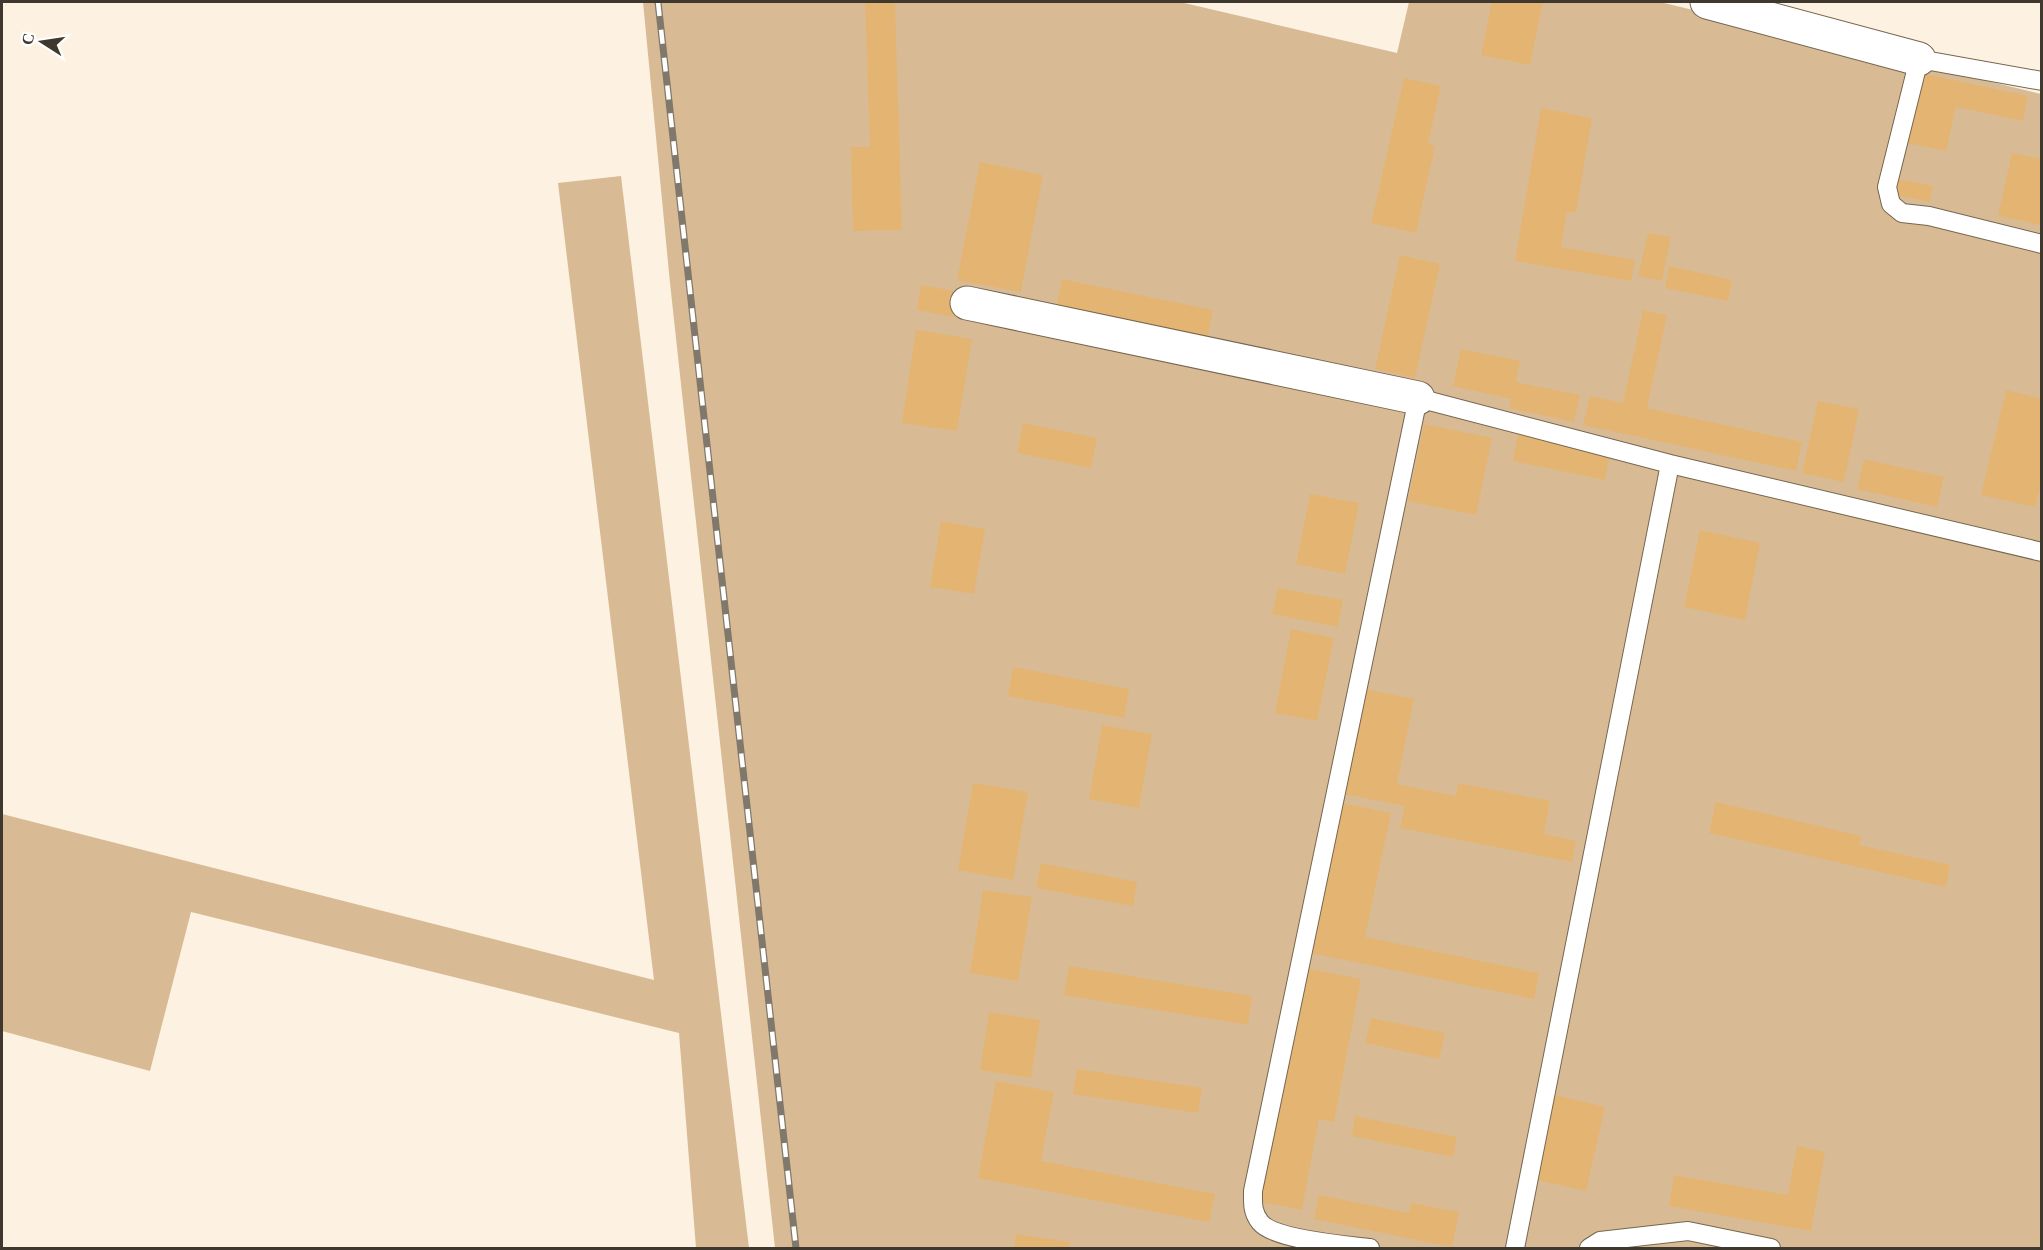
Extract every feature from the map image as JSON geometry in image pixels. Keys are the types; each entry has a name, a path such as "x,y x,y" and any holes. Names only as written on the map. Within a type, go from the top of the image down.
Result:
{"street":[{"path":"1707,2 1919,59"},
{"path":"967,303 1418,398"}],"lane":[{"path":"2042,81 1919,59 1887,187 1891,204 1902,213 1929,216 2042,244"},
{"path":"1370,1248 1277,1233 1262,1224 1253,1211 1253,1191 1418,398 1670,464 2042,552"},
{"path":"1515,1248 1670,464"},
{"path":"1589,1248 1600,1241 1688,1231 1771,1248"}],"shaded area":[{"path":"643,2 1180,2 1397,53 1409,2 1660,2 2041,94 2041,1248 775,1248 670,283"},
{"path":"621,176 749,1248 696,1248 679,1033 191,912 150,1071 2,1031 2,814 654,980 558,183"}],"building":[{"path":"865,2 895,2 902,230 853,231 851,147 870,147"},
{"path":"1492,2 1543,2 1530,65 1481,55"},
{"path":"1921,73 2028,96 2023,121 1956,107 1946,151 1906,143"},
{"path":"1404,78 1441,86 1428,144 1435,146 1416,233 1371,223"},
{"path":"1541,108 1592,118 1576,213 1567,212 1561,247 1635,260 1631,281 1515,261"},
{"path":"2012,153 2042,159 2042,225 1998,216"},
{"path":"980,162 1043,175 1021,292 957,280"},
{"path":"1899,179 1933,186 1930,202 1895,195"},
{"path":"1648,233 1671,237 1662,281 1638,276"},
{"path":"1400,255 1440,264 1415,378 1375,369"},
{"path":"1669,266 1732,280 1728,301 1665,288"},
{"path":"1062,279 1213,310 1207,338 1056,308"},
{"path":"921,285 1049,309 1045,334 917,310"},
{"path":"1643,310 1667,315 1647,408 1802,442 1796,471 1583,425 1590,396 1623,403"},
{"path":"916,330 972,339 957,431 902,423"},
{"path":"1461,349 1520,361 1516,382 1580,395 1574,422 1509,408 1511,399 1453,386"},
{"path":"2006,390 2042,399 2042,480 2035,507 1981,495"},
{"path":"1818,401 1859,409 1844,482 1802,473"},
{"path":"1023,423 1097,438 1091,468 1017,453"},
{"path":"1424,424 1492,438 1476,515 1408,501"},
{"path":"1518,434 1610,452 1605,480 1513,461"},
{"path":"1864,459 1944,477 1937,507 1857,489"},
{"path":"1310,494 1359,503 1345,574 1296,564"},
{"path":"941,521 985,529 974,594 930,587"},
{"path":"1700,530 1760,543 1745,620 1684,607"},
{"path":"1278,588 1343,600 1338,627 1272,614"},
{"path":"1291,629 1334,638 1317,721 1275,713"},
{"path":"1013,667 1129,689 1124,718 1008,696"},
{"path":"1364,689 1414,699 1397,784 1456,796 1458,783 1550,801 1544,834 1576,841 1572,862 1400,828 1405,806 1343,794"},
{"path":"1102,725 1152,734 1139,808 1089,799"},
{"path":"973,783 1028,792 1013,880 958,870"},
{"path":"1716,802 1861,836 1859,845 1950,865 1946,887 1709,833"},
{"path":"1342,803 1391,813 1365,937 1539,973 1534,999 1311,953"},
{"path":"1041,863 1137,882 1133,906 1036,888"},
{"path":"983,890 1032,897 1018,981 970,973"},
{"path":"1069,966 1252,996 1248,1025 1064,995"},
{"path":"1306,968 1361,979 1334,1122 1319,1119 1302,1210 1261,1202"},
{"path":"989,1012 1040,1020 1031,1078 980,1070"},
{"path":"1371,1018 1445,1033 1439,1059 1365,1043"},
{"path":"1077,1069 1202,1088 1198,1113 1073,1094"},
{"path":"996,1081 1054,1092 1041,1161 1215,1194 1209,1222 978,1178"},
{"path":"1551,1094 1605,1107 1586,1191 1532,1179"},
{"path":"1355,1116 1457,1137 1453,1157 1352,1136"},
{"path":"1797,1146 1825,1152 1811,1231 1669,1206 1674,1175 1788,1195"},
{"path":"1319,1195 1409,1213 1411,1203 1459,1212 1452,1247 1314,1219"},
{"path":"1016,1234 1070,1242 1069,1248 1014,1248"}],"railway":[{"path":"658,2 796,1248"}]}
